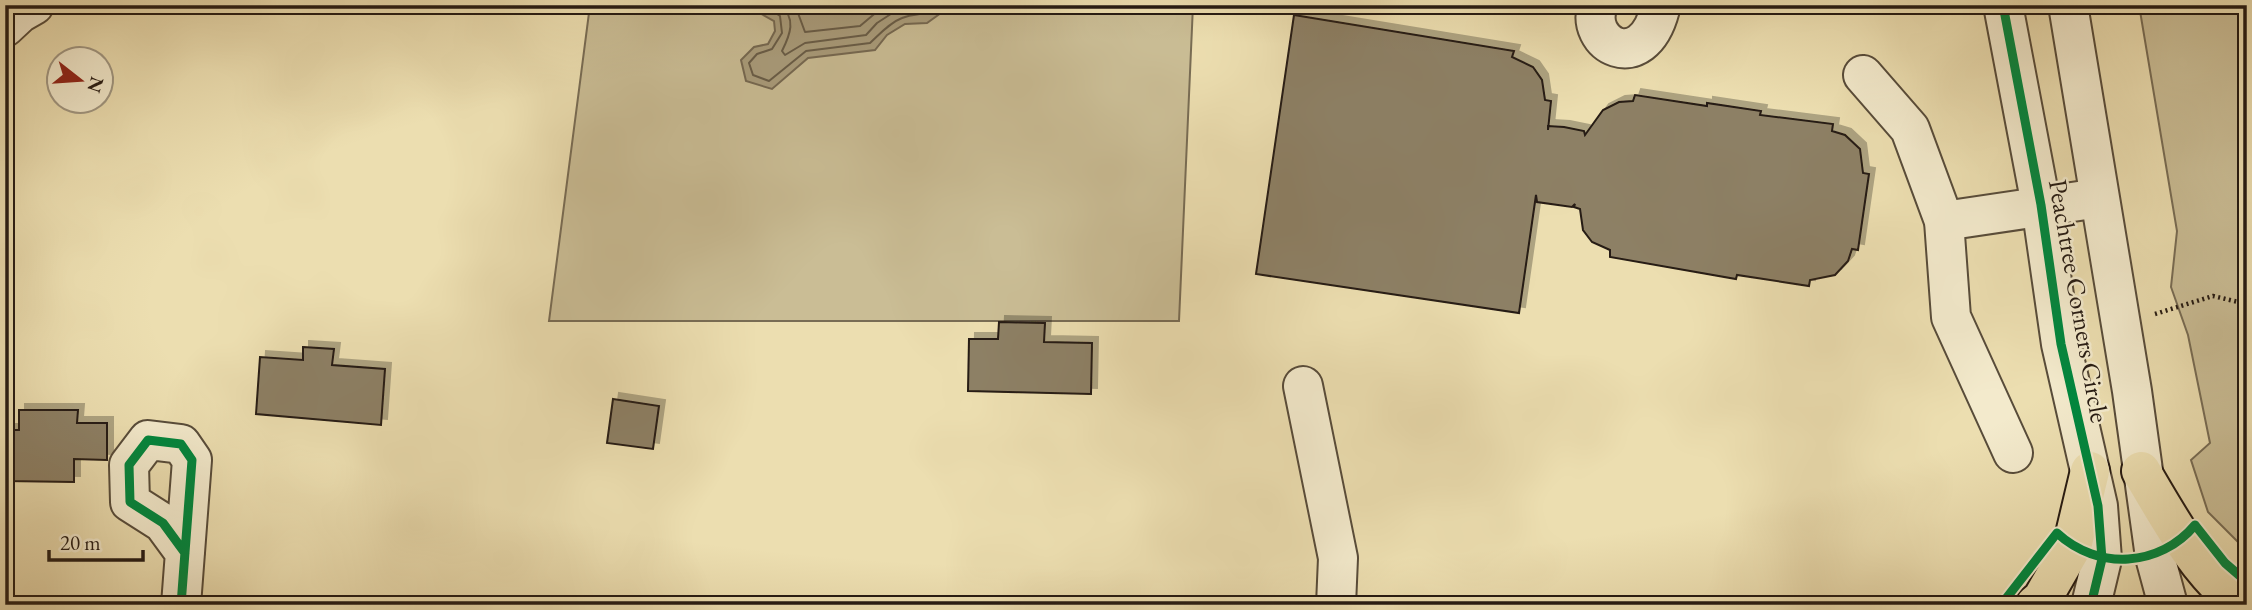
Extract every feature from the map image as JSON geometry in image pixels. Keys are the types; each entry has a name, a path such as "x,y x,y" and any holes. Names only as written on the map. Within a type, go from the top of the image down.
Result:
{"main road":[{"path":"2035,605 2042,598 2072,547 2090,471"},
{"path":"2141,471 2182,541 2218,586 2240,605"}],"street":[{"path":"5,27 34,5"},
{"path":"1598,5 1596,24 1601,36 1621,48 1633,48 1652,34 1660,9 1656,5"},
{"name":"Peachtree Corners Circle","path":"2003,5 2041,205 2062,344 2098,506 2102,559 2091,605"},
{"name":"Peachtree Corners Circle","path":"2067,5 2132,391 2141,471 2155,556 2168,605"},
{"path":"1863,75 1910,129 1944,221 1951,317 2013,453"},
{"path":"1944,221 2099,198"},
{"path":"1303,386 1338,558 1336,605"},
{"path":"181,605 185,553"}],"path":[{"path":"2144,318 2213,296 2247,304"}],"shaded area":[{"path":"590,5 1193,5 1179,321 549,321"},
{"path":"2139,5 2247,5 2247,551 2208,512 2191,460 2210,443 2188,335 2171,287 2177,231"}],"water":[{"path":"745,5 952,5 927,23 905,24 887,35 875,50 808,58 772,89 746,81 741,60 754,47 768,44 775,31 774,21"}],"building":[{"path":"1294,15 1514,51 1512,57 1533,67 1542,80 1545,100 1551,101 1548,126 1584,131 1585,135 1603,110 1619,102 1633,101 1635,95 1707,106 1707,103 1761,111 1760,115 1833,124 1832,131 1845,135 1860,149 1863,173 1869,174 1858,250 1852,249 1848,261 1835,275 1810,280 1809,286 1737,275 1736,279 1610,257 1610,250 1592,242 1583,230 1580,209 1574,207 1575,204 1572,207 1537,202 1536,195 1519,313 1256,274"},
{"path":"999,322 1045,323 1044,342 1092,343 1091,394 968,391 969,339 998,339"},
{"path":"303,347 334,349 332,365 385,369 381,425 256,414 260,357 303,360"},
{"path":"613,399 659,406 653,449 607,443"},
{"path":"19,410 78,410 77,423 107,423 107,460 74,459 74,482 5,481 5,430 19,430"}],"cycle path":[{"path":"2003,5 2041,205 2061,344 2098,506 2102,559 2091,605"},
{"path":"181,605 192,460 181,444 148,440 129,465 130,502 163,523 185,553"},
{"path":"2001,605 2057,533 2091,554 2128,559 2147,556 2164,549 2181,539 2195,525 2225,563 2247,582"}]}
